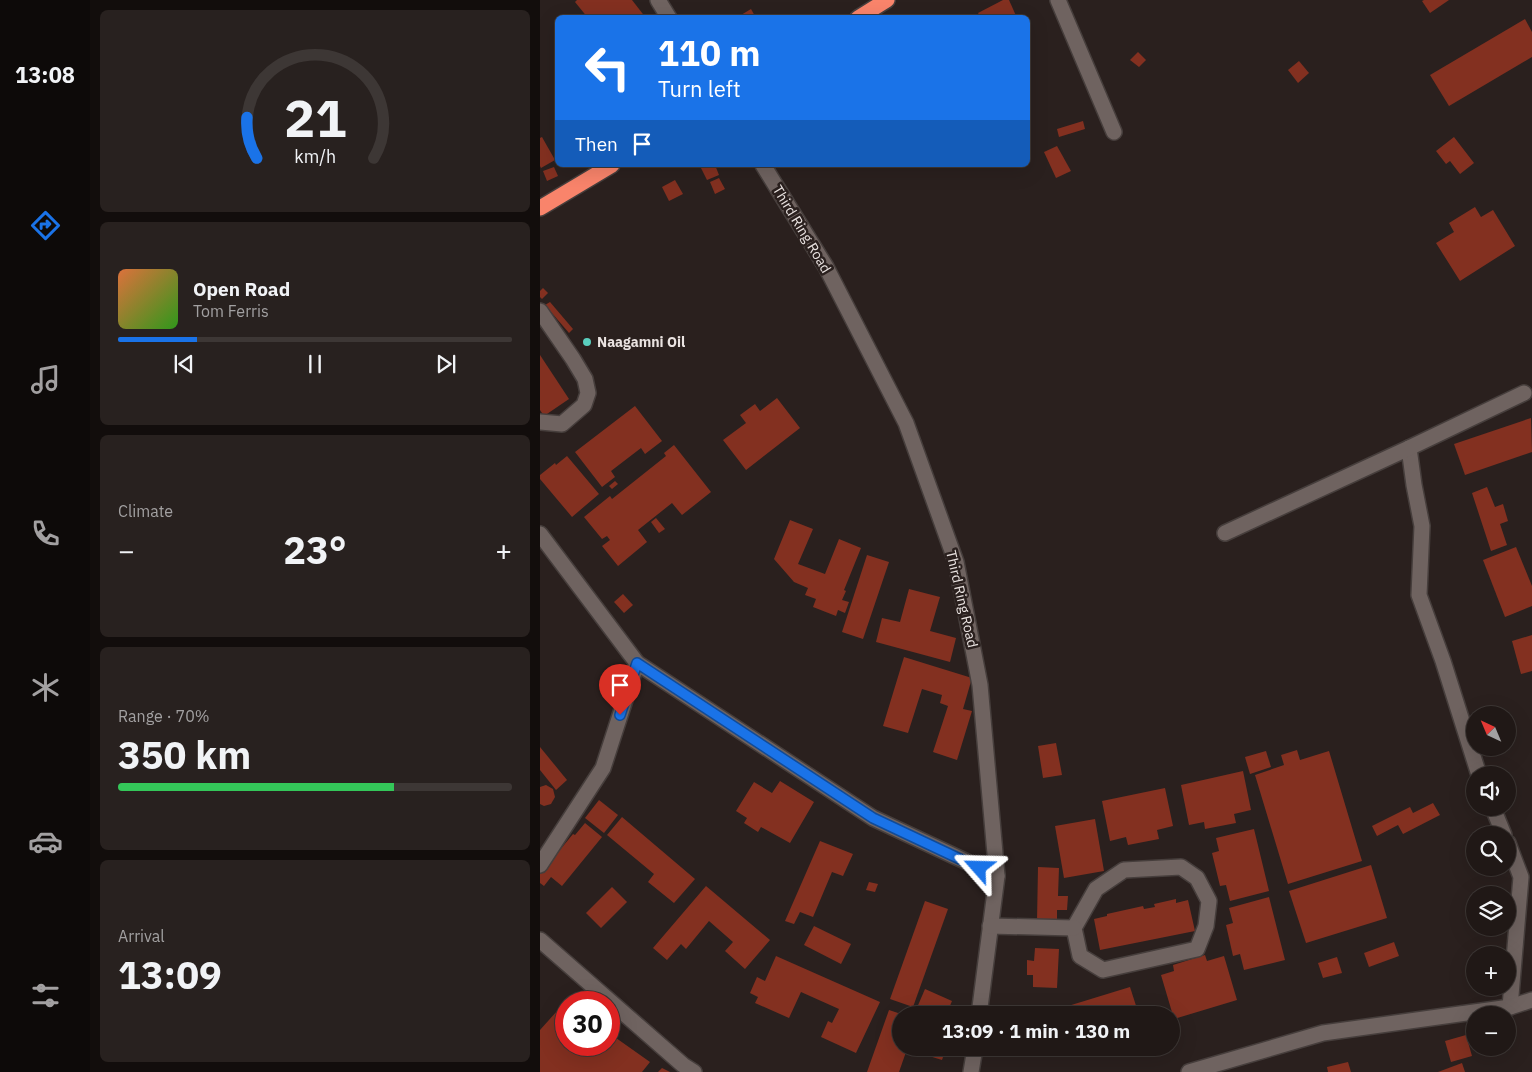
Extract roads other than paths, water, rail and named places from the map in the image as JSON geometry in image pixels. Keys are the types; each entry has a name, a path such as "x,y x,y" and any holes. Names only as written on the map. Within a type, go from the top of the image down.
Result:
{"highway":[{"path":"863,15 887,0"},
{"path":"540,208 609,167"}],"street":[{"path":"658,0 667,15"},
{"path":"1058,0 1114,132"},
{"name":"Third Ring Road","path":"764,167 826,267 906,423 956,562 980,684 997,876 980,1006"},
{"path":"540,422 562,424 584,405 588,393 585,379 574,359 541,315"},
{"path":"1224,533 1524,393"},
{"path":"1409,448 1422,526 1419,595 1443,660 1477,766"},
{"path":"540,534 637,663 873,818 997,876"},
{"path":"540,865 603,768 637,663"},
{"path":"1510,1006 1521,877 1516,864"},
{"path":"1181,867 1197,878 1209,901 1206,926 1197,950 1103,970 1080,956 1074,928 1096,889 1124,870 1181,867"},
{"path":"990,926 1074,928"},
{"path":"540,940 683,1065 694,1072"},
{"path":"1513,1006 1532,1000"},
{"path":"1188,1072 1323,1034 1466,1013"},
{"path":"971,1072 974,1056"}],"place":[{"name":"Naagamni Oil","path":"587,342"}]}
